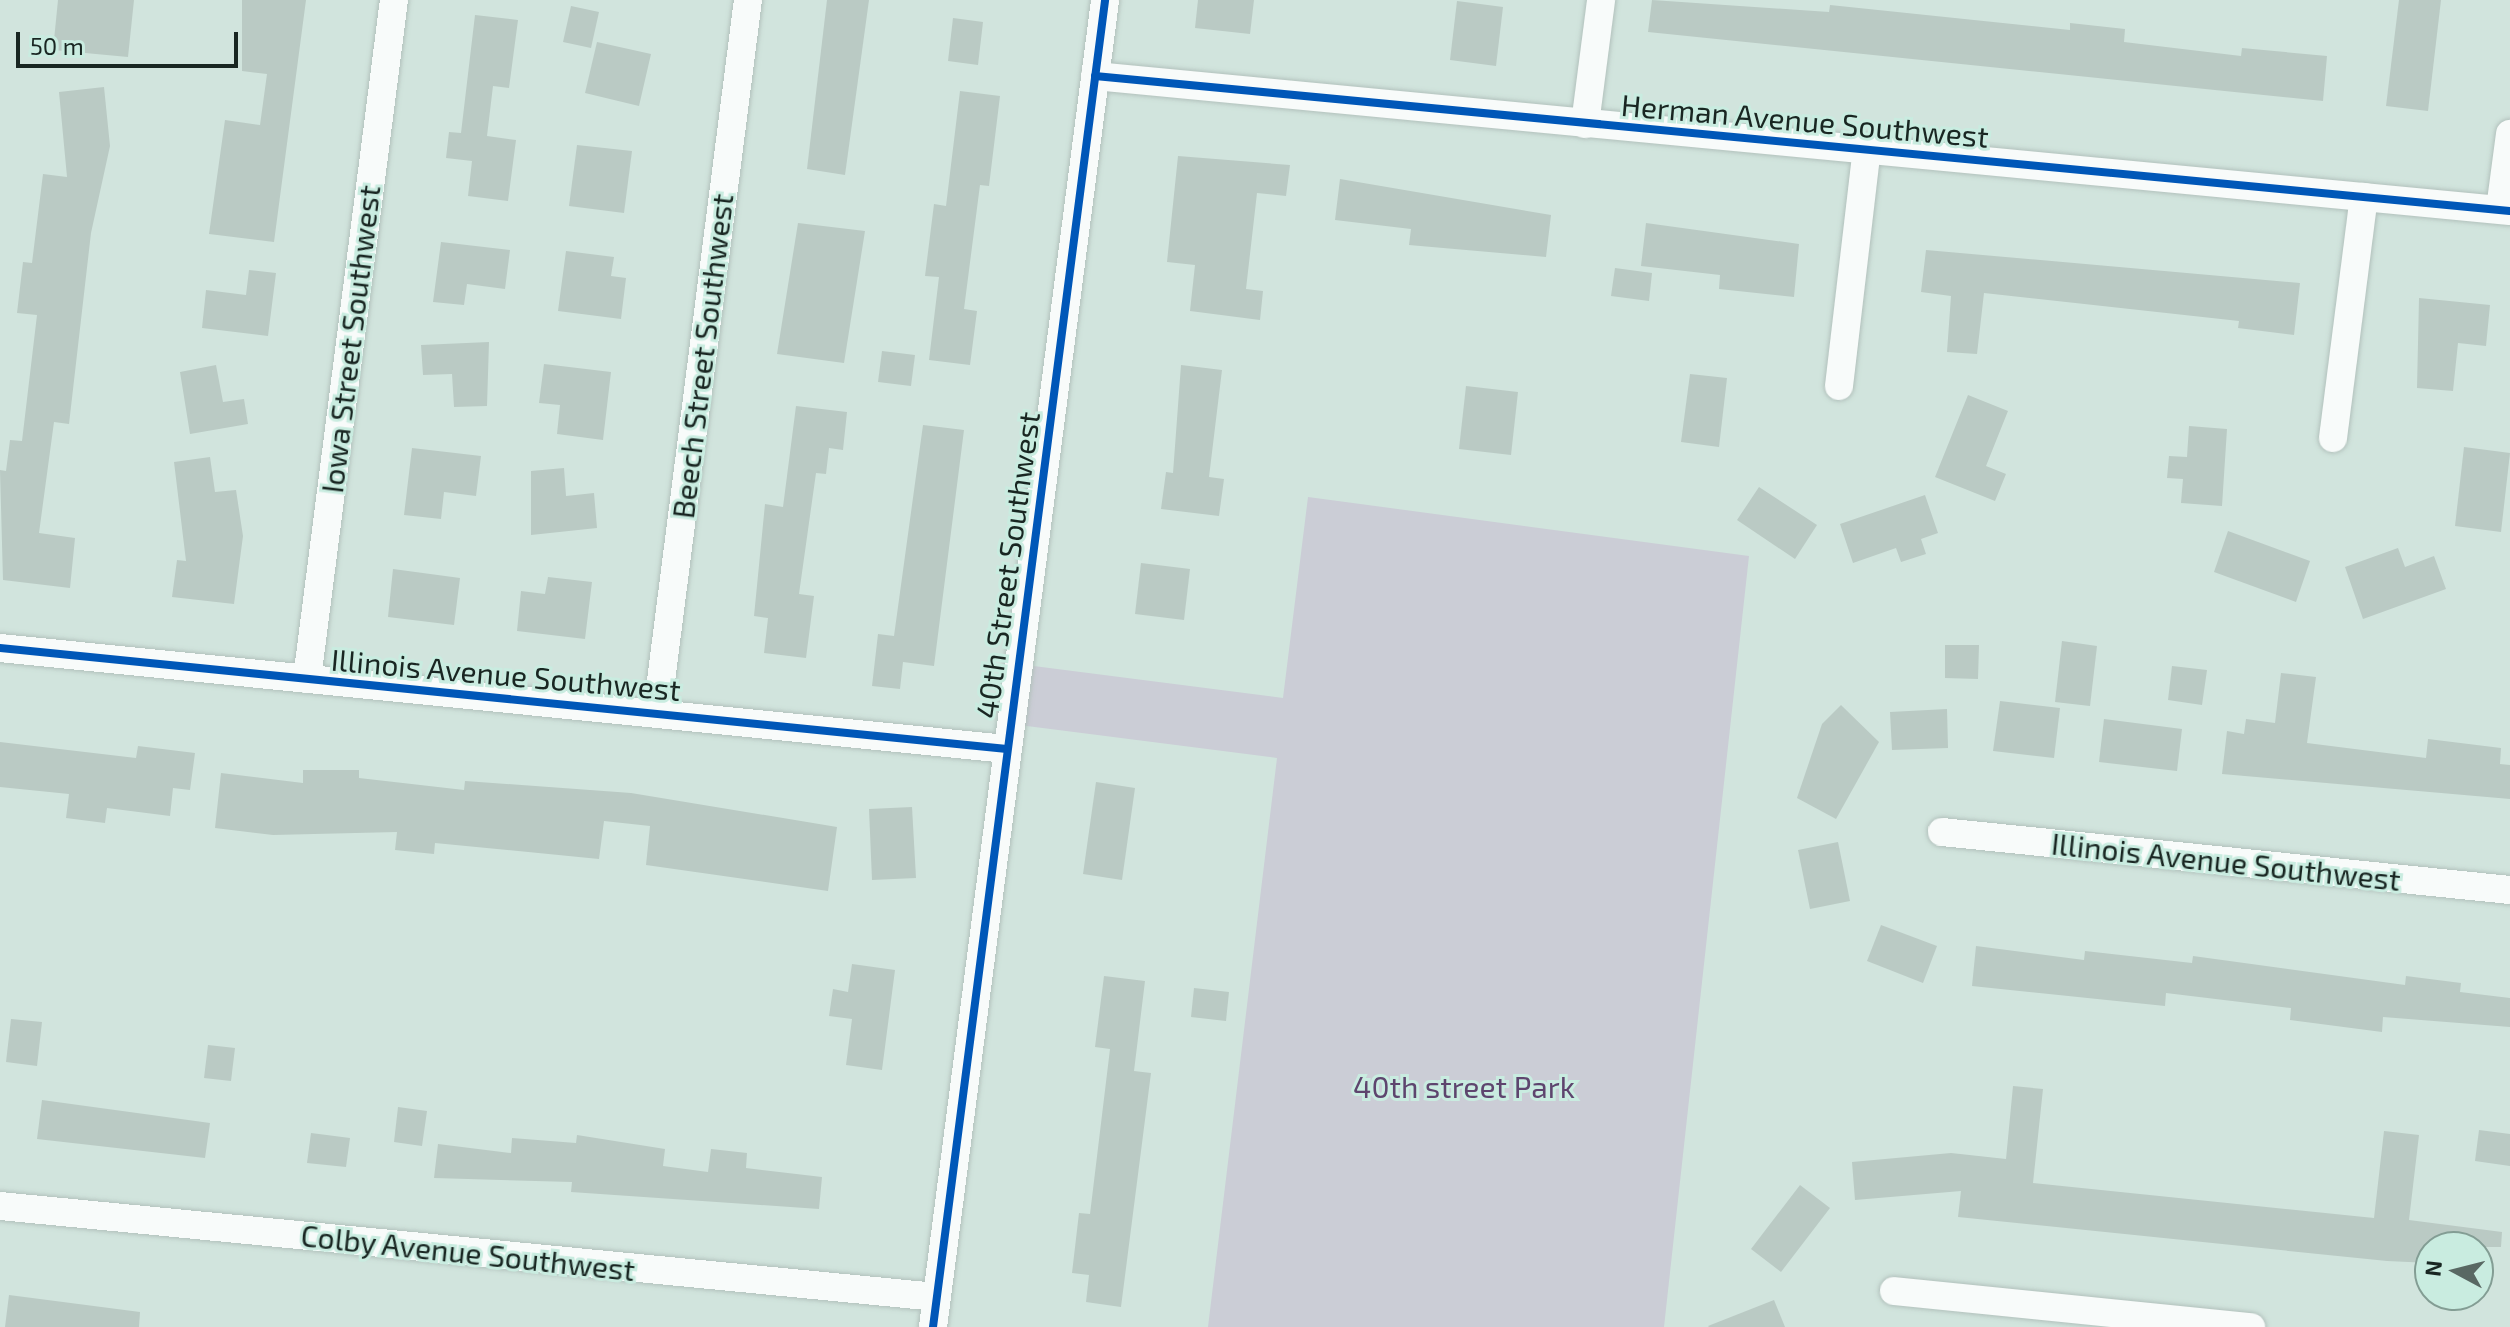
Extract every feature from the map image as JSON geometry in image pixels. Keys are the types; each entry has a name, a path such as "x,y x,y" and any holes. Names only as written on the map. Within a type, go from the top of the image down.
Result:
{"street":[{"name":"Iowa Street Southwest","path":"307,679 394,0"},
{"name":"Beech Street Southwest","path":"657,712 748,0"},
{"name":"40th Street Southwest","path":"933,1327 1105,0"},
{"path":"1585,124 1601,0"},
{"name":"Herman Avenue Southwest","path":"1095,76 2505,210"},
{"path":"2505,210 2510,134"},
{"path":"1839,386 1867,148"},
{"path":"2333,438 2364,197"},
{"name":"Illinois Avenue Southwest","path":"0,648 1007,749"},
{"name":"Illinois Avenue Southwest","path":"1942,832 2510,890"},
{"name":"Colby Avenue Southwest","path":"0,1206 937,1297"},
{"path":"1894,1291 2251,1327"}],"green space":[{"name":"40th street Park","path":"1308,497 1749,556 1664,1327 1208,1327 1277,758 1019,725 1018,664 1283,698"}],"building":[{"path":"58,0 134,0 128,57 53,50"},
{"path":"242,0 306,0 274,242 209,234 225,120 260,125 267,74 242,71"},
{"path":"827,0 869,0 845,175 807,169"},
{"path":"1198,0 1254,0 1250,34 1195,28"},
{"path":"1652,0 1829,12 1830,5 2070,30 2070,23 2125,29 2124,42 2241,56 2242,48 2327,56 2323,101 1648,32"},
{"path":"2399,0 2441,0 2428,111 2386,106"},
{"path":"1457,1 1503,7 1496,66 1450,60"},
{"path":"571,6 599,12 591,48 563,42"},
{"path":"475,15 518,20 509,88 493,86 487,136 516,140 508,201 468,196 472,161 446,158 449,132 461,133"},
{"path":"953,18 983,22 978,65 948,61"},
{"path":"597,42 651,54 639,106 585,93"},
{"path":"104,87 110,146 91,233 69,424 54,422 39,533 75,538 70,588 3,580 0,470 6,471 10,440 22,441 37,315 17,313 23,262 32,263 43,174 67,177 59,92"},
{"path":"960,91 1000,96 989,186 980,185 964,309 977,311 970,365 929,360 939,277 925,276 934,204 946,206"},
{"path":"577,145 632,151 624,213 569,206"},
{"path":"1178,156 1290,165 1286,196 1257,193 1246,289 1263,291 1260,320 1190,311 1195,265 1167,262"},
{"path":"1340,179 1551,215 1546,257 1409,245 1411,229 1335,220"},
{"path":"798,223 865,231 844,363 777,354"},
{"path":"1646,223 1799,244 1794,297 1719,289 1720,275 1641,266"},
{"path":"441,242 510,250 505,289 467,284 464,305 433,302"},
{"path":"1926,250 2300,283 2294,335 2238,328 2239,321 1984,293 1977,354 1947,352 1951,296 1921,292"},
{"path":"566,251 614,257 611,276 626,278 621,319 558,311"},
{"path":"1615,268 1652,273 1649,301 1611,296"},
{"path":"249,270 276,273 268,336 202,328 206,290 246,295"},
{"path":"2419,298 2490,305 2486,346 2458,343 2453,391 2417,388"},
{"path":"489,342 487,406 454,407 452,374 423,375 421,345"},
{"path":"882,351 915,355 911,386 878,382"},
{"path":"544,364 611,372 603,440 557,434 560,405 539,403"},
{"path":"216,365 223,402 244,399 248,424 190,434 180,372"},
{"path":"1181,365 1222,370 1209,477 1224,479 1219,516 1161,509 1166,472 1173,473"},
{"path":"1690,374 1727,378 1719,447 1681,442"},
{"path":"1466,386 1518,392 1511,455 1459,449"},
{"path":"1968,395 2008,411 1986,466 2006,474 1995,501 1935,477"},
{"path":"796,406 847,412 843,450 829,448 826,474 816,473 799,594 814,596 806,658 764,653 768,618 754,616 765,504 783,507"},
{"path":"923,425 964,430 934,666 903,662 900,689 872,686 878,634 894,636"},
{"path":"2189,426 2227,429 2222,506 2181,503 2183,479 2167,478 2169,456 2187,457"},
{"path":"2464,447 2510,453 2501,532 2455,526"},
{"path":"412,448 481,456 476,496 444,492 441,519 404,515"},
{"path":"210,457 215,492 236,490 243,536 234,604 172,597 177,560 186,561 174,462"},
{"path":"564,468 566,496 594,493 597,528 531,535 531,471"},
{"path":"1759,487 1817,525 1795,559 1737,520"},
{"path":"1925,495 1938,533 1921,539 1926,554 1901,562 1896,548 1853,563 1840,524"},
{"path":"2228,531 2310,561 2296,602 2214,572"},
{"path":"2398,548 2405,567 2434,556 2446,589 2363,619 2345,567"},
{"path":"1141,563 1190,569 1184,620 1135,614"},
{"path":"393,569 460,578 454,625 388,617"},
{"path":"548,577 592,582 585,639 517,631 521,591 545,594"},
{"path":"2062,641 2097,646 2090,706 2055,702"},
{"path":"1945,645 1979,645 1978,679 1945,678"},
{"path":"2172,666 2207,670 2202,705 2168,700"},
{"path":"2281,673 2316,677 2307,743 2426,758 2428,739 2501,748 2500,764 2510,765 2510,799 2222,774 2227,731 2244,734 2246,719 2275,723"},
{"path":"2000,701 2060,708 2054,758 1993,751"},
{"path":"1841,705 1879,742 1836,819 1797,798 1822,724"},
{"path":"1947,709 1948,748 1892,750 1890,712"},
{"path":"2104,719 2182,729 2177,771 2099,762"},
{"path":"0,742 136,758 138,746 195,753 190,790 173,788 170,816 107,808 105,823 66,818 69,794 0,787"},
{"path":"303,770 359,770 359,778 464,790 465,781 631,793 837,827 828,891 646,865 650,826 604,821 599,859 435,843 434,854 395,850 397,832 273,835 215,828 221,773 303,783"},
{"path":"1096,782 1135,788 1122,880 1083,874"},
{"path":"912,807 916,878 872,880 869,809"},
{"path":"1838,842 1850,901 1810,909 1798,850"},
{"path":"1881,925 1937,946 1923,983 1867,961"},
{"path":"1976,946 2084,960 2085,951 2192,963 2193,956 2405,985 2406,976 2461,983 2460,992 2510,998 2510,1027 2383,1017 2382,1032 2290,1020 2291,1008 2166,993 2165,1006 1972,986"},
{"path":"852,964 895,970 882,1070 846,1065 852,1019 829,1016 833,989 848,992"},
{"path":"1104,976 1145,981 1134,1071 1151,1073 1121,1307 1086,1302 1089,1275 1072,1273 1079,1213 1090,1214 1110,1049 1095,1047"},
{"path":"1194,988 1229,992 1226,1021 1191,1017"},
{"path":"11,1019 42,1022 37,1066 6,1062"},
{"path":"208,1045 235,1048 231,1081 204,1078"},
{"path":"2013,1086 2043,1089 2033,1183 2374,1218 2384,1131 2419,1135 2409,1220 2502,1232 2501,1247 2494,1247 2494,1231 2414,1231 2414,1262 2387,1261 1958,1217 1961,1191 1855,1200 1852,1162 1951,1153 2006,1159"},
{"path":"42,1100 210,1123 205,1158 37,1139"},
{"path":"398,1107 427,1111 422,1146 394,1142"},
{"path":"2479,1130 2510,1134 2510,1166 2475,1161"},
{"path":"311,1133 350,1138 346,1167 307,1163"},
{"path":"577,1135 665,1149 663,1166 708,1172 711,1149 747,1153 746,1168 822,1177 819,1209 571,1192 572,1182 434,1178 438,1144 511,1153 512,1138 576,1143"},
{"path":"1800,1185 1830,1208 1781,1272 1751,1249"},
{"path":"9,1295 140,1312 139,1327 5,1327"},
{"path":"1774,1300 1785,1327 1708,1326"}],"cycle path":[{"path":"933,1327 1105,0"},
{"path":"1095,76 2510,211"},
{"path":"0,648 1007,749"}]}
